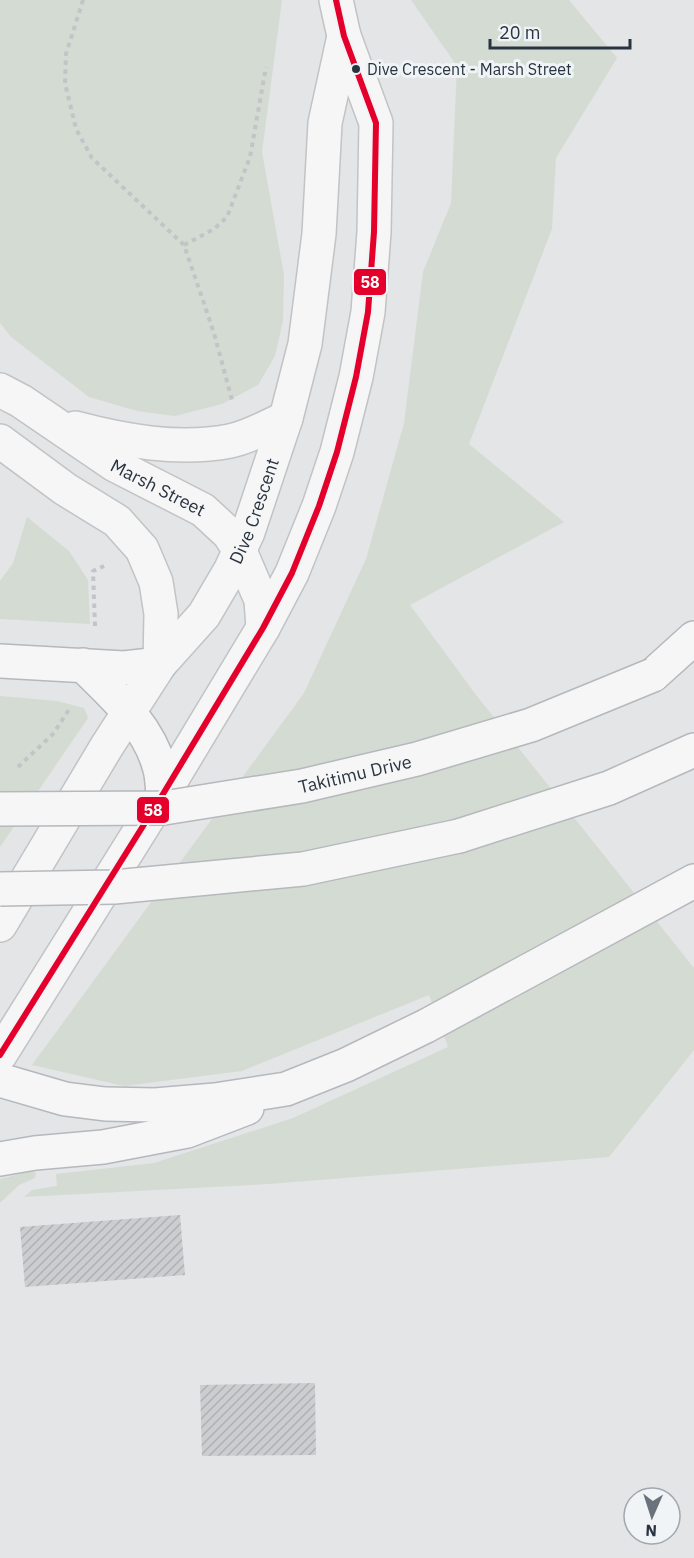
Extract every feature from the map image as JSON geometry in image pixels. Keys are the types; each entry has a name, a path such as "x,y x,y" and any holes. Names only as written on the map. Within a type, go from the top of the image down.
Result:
{"main road":[{"name":"Dive Crescent","path":"0,1055 264,628 292,573 326,487 356,377 368,312 374,232 376,123 344,36 336,0"},
{"name":"Dive Crescent","path":"0,925 129,712 160,664 204,615 240,551 286,418 305,344 319,234 325,123 344,36"},
{"name":"Marsh Street","path":"0,390 21,401 115,465 203,510 229,534 240,551 261,600 264,628"},
{"path":"55,424 111,437 151,443 194,445 231,441 286,418"},
{"path":"0,441 65,489 117,522 142,549 156,582 161,614 160,664 124,668 0,661"},
{"path":"653,675 694,638"},
{"name":"Takitimu Drive","path":"0,809 164,808 302,786 417,759 531,725 694,656"},
{"path":"83,665 129,712 148,740 159,766 163,794"},
{"path":"0,889 114,887 303,868 459,836 609,788 694,750"},
{"path":"0,1159 103,1146 187,1131 247,1108 286,1089 346,1065 426,1026 694,881"},
{"path":"0,1080 65,1099 105,1104 155,1105 215,1100 286,1089"}],"path":[{"path":"83,0 66,54 65,83 76,129 92,158 184,245 214,333 232,398 231,441"},
{"path":"184,245 213,229 227,217 250,157 266,67"}],"shaded area":[{"path":"0,0 282,0 262,152 284,275 283,320 275,356 258,385 222,404 175,416 137,411 89,397 11,337 0,323"},
{"path":"411,0 569,0 617,58 556,158 552,229 469,444 564,522 410,605 473,691 694,968 694,1050 609,1157 269,1184 24,1197 32,1190 57,1186 56,1174 154,1163 293,1118 448,1047 429,995 242,1071 124,1086 32,1065 304,693 366,559 404,423 423,272 451,203 457,66"},
{"path":"27,517 69,551 88,580 90,624 0,619 0,581 13,563"},
{"path":"0,696 57,701 84,708 88,718 0,847"},
{"path":"32,1171 36,1173 35,1178 19,1185 0,1203 0,1179"}],"building":[{"path":"180,1215 185,1275 25,1287 20,1227"},
{"path":"315,1383 316,1455 202,1456 200,1385"}],"transit line":[{"name":"58","path":"0,1055 163,794 263,628 292,573 319,506 337,452 356,377 368,312 374,232 376,123 344,36 336,0"}],"place":[{"name":"Dive Crescent - Marsh Street","path":"356,69"}]}
